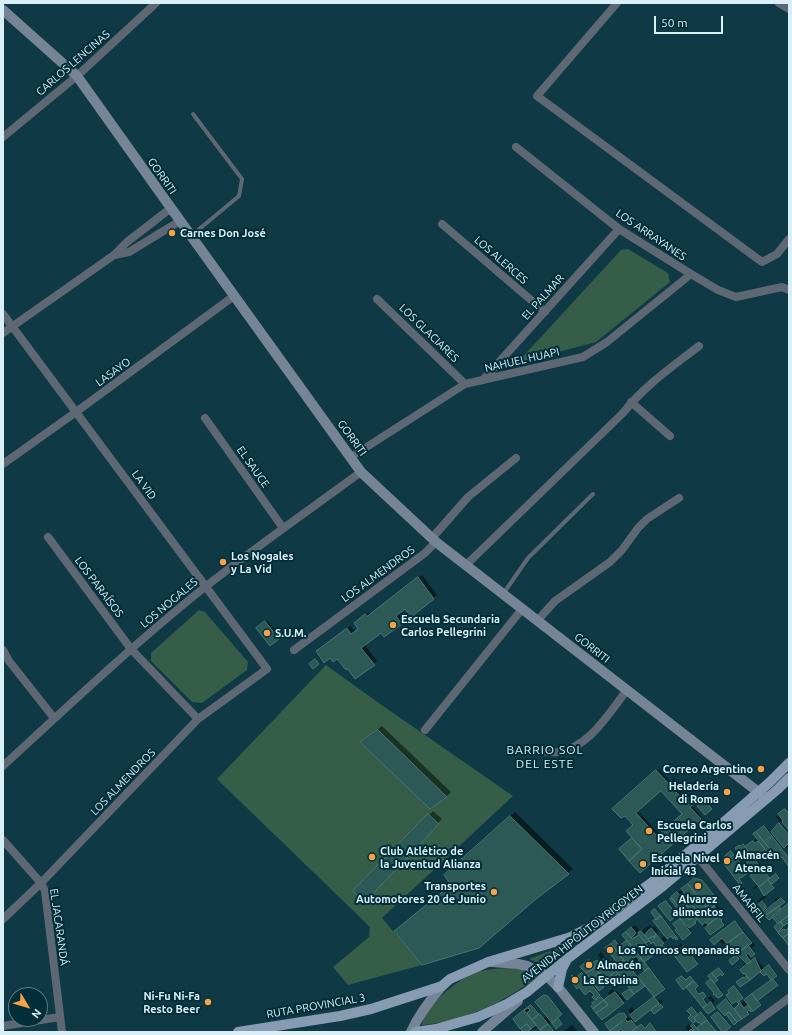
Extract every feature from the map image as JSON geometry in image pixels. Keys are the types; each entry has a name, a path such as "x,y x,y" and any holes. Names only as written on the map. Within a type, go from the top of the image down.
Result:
{"main road":[{"name":"AVENIDA HIPÓLITO YRIGOYEN","path":"531,989 662,886 789,763"},
{"name":"AVENIDA HIPÓLITO YRIGOYEN","path":"442,986 450,979 488,962 571,937 592,926 695,853 778,789 789,778"},
{"path":"558,986 562,969 569,958"},
{"name":"RUTA PROVINCIAL 3","path":"238,1032 340,1016 442,986"},
{"path":"415,1032 436,1029 478,1017 507,1004 531,989"}],"street":[{"name":"CARLOS LENCINAS","path":"3,137 77,76 156,3"},
{"path":"616,3 537,96 762,262 777,254 789,239"},
{"path":"779,3 789,8"},
{"name":"GORRITI","path":"3,10 77,76 170,208 361,472 434,540 766,798"},
{"name":"LOS ARRAYANES","path":"516,147 619,229 718,290 736,297 782,287 789,290"},
{"path":"3,333 114,255 127,242 170,208"},
{"path":"114,255 129,252 180,221"},
{"name":"LOS ALERCES","path":"442,224 545,312"},
{"name":"EL PALMAR","path":"483,380 619,229"},
{"name":"NAHUEL HUAPI","path":"351,457 465,384 583,357 607,342 691,274"},
{"name":"LASAYO","path":"3,464 234,296"},
{"name":"LOS GLACIARES","path":"377,299 465,384"},
{"name":"LA VID","path":"3,314 267,669"},
{"path":"466,565 623,413 631,402 654,379 699,346"},
{"path":"631,402 670,436"},
{"name":"EL SAUCE","path":"205,418 283,528"},
{"name":"LOS ALMENDROS","path":"294,650 425,553 468,497 516,458"},
{"name":"LOS NOGALES","path":"3,766 131,649 205,587 283,528 361,472"},
{"path":"537,621 555,601 610,562 622,550 646,519 679,498"},
{"name":"LOS PARAÍSOS","path":"48,536 131,649 198,720"},
{"path":"425,730 522,609"},
{"path":"3,650 9,661 54,718"},
{"name":"LOS ALMENDROS","path":"3,919 42,883 198,720 267,669"},
{"path":"533,750 557,753 572,749 593,733 627,690"},
{"name":"EL JACARANDÁ","path":"3,840 42,883 45,891 62,1032"},
{"name":"AMARFIL","path":"695,853 789,970"},
{"path":"488,962 518,964 538,970 558,986 594,1032"},
{"path":"531,989 543,984 558,986"},
{"name":"AVENIDA HIPÓLITO YRIGOYEN","path":"411,1032 428,1002 442,986"},
{"name":"AVENIDA HIPÓLITO YRIGOYEN","path":"482,1032 531,989"},
{"path":"743,1032 789,998"},
{"path":"3,1026 60,1017"}],"lane":[{"path":"191,236 239,196 242,179 193,114"},
{"path":"503,594 528,558 593,494"}],"green space":[{"path":"628,249 668,273 670,282 596,342 517,363 621,250"},
{"path":"199,610 205,612 248,662 247,670 202,703 192,702 151,661 151,653"},
{"name":"Club Atlético de la Juventud Alianza","path":"326,665 513,796 382,918 422,965 348,985 333,967 369,937 370,927 217,779"},
{"path":"571,943 572,944 545,966 529,959"},
{"path":"511,968 521,969 538,977 511,995 483,1009 453,1020 422,1025 425,1017 437,1000 463,979 480,971"}],"building":[{"path":"418,577 434,599 411,617 405,609 396,616 402,624 384,637 381,633 361,648 375,665 355,679 347,668 346,670 337,659 333,662 330,658 324,663 316,651 347,628 351,634 358,629 354,623 365,614 367,616"},
{"name":"S.U.M.","path":"265,621 279,639 270,646 256,628"},
{"path":"315,659 319,664 313,669 309,664"},
{"path":"378,730 447,797 430,809 360,742"},
{"path":"656,770 668,783 671,780 679,788 675,791 680,796 684,793 694,804 690,807 701,819 640,873 629,861 642,849 626,831 633,825 625,816 621,818 612,809","holes":["661,791 682,814 657,836 636,813"]},
{"path":"704,800 712,809 705,815 697,806"},
{"path":"785,809 789,814 789,830 782,822 783,821 778,814"},
{"path":"428,814 439,824 364,903 353,891"},
{"name":"Transportes Automotores 20 de Junio","path":"510,816 569,874 536,899 479,948 422,965 394,931 451,885 444,875"},
{"path":"779,823 789,835 789,843 784,848 771,832"},
{"path":"764,826 789,858 789,867 782,857 776,861 772,856 774,854 765,843 771,838 770,837 764,842 756,832"},
{"path":"756,832 771,851 768,853 753,834"},
{"path":"632,838 642,849 629,861 619,849"},
{"path":"753,841 755,843 758,841 765,849 753,858 745,847"},
{"path":"743,844 751,854 743,860 735,848"},
{"path":"731,851 734,855 729,858 730,860 735,856 748,873 739,879 742,883 740,885 724,864 725,856"},
{"path":"753,857 759,865 752,871 746,863"},
{"path":"761,868 770,878 759,887 750,876"},
{"path":"776,874 779,878 772,884 768,880"},
{"path":"694,878 702,880 717,899 706,907 688,884"},
{"path":"768,880 774,888 764,896 759,887"},
{"path":"688,884 701,901 698,904 696,902 692,905 699,913 695,916 680,897 685,894 681,889"},
{"path":"677,892 695,916 689,920 671,897"},
{"path":"672,898 683,912 681,914 670,899"},
{"path":"781,898 785,902 765,916 763,913"},
{"path":"717,899 719,902 709,910 706,907"},
{"path":"666,901 677,915 670,921 658,906"},
{"path":"701,901 706,907 699,913 692,905 696,902 698,904"},
{"path":"762,901 766,908 762,912 757,906"},
{"path":"789,903 789,915 778,924 772,917"},
{"path":"714,906 722,914 708,925 706,922 702,925 695,916 699,913 702,916"},
{"path":"779,906 781,909 779,910 780,912 769,920 765,916"},
{"path":"655,909 661,916 656,920 651,912"},
{"path":"683,912 689,920 695,916 698,919 694,922 696,923 689,928 678,916"},
{"path":"789,915 789,925 787,923 784,926 781,922"},
{"path":"661,916 678,939 676,940 675,937 673,939 671,936 667,939 653,921"},
{"path":"718,917 722,920 721,921 724,925 710,935 705,928"},
{"path":"680,919 691,933 683,940 675,930 677,929 673,924"},
{"path":"735,921 743,932 727,944 722,938 714,945 710,940"},
{"path":"780,922 783,925 778,932 774,927"},
{"path":"631,927 636,933 631,938 626,932"},
{"path":"789,927 789,933 783,938 778,933 783,929 786,930"},
{"path":"651,928 656,934 656,937 654,938 653,936 648,939 645,935"},
{"path":"641,931 649,941 646,943 638,933"},
{"path":"626,932 632,939 639,935 655,954 651,957 648,953 651,952 650,950 644,955 637,947 634,950 622,935"},
{"path":"743,932 752,943 738,953 733,947 729,950 725,945"},
{"path":"789,933 789,946 783,938"},
{"path":"656,934 664,943 658,948 653,942 651,944 648,939 653,936 654,938"},
{"path":"615,940 619,946 627,940 649,968 645,971 638,962 639,960 636,956 633,959 637,964 631,969 611,944"},
{"path":"611,944 624,960 619,965 605,948"},
{"path":"662,945 664,947 666,946 671,952 665,956 658,948"},
{"path":"748,945 755,954 751,957 748,953 746,955 751,962 747,964 737,954"},
{"path":"684,946 698,964 687,972 673,954"},
{"path":"646,953 650,958 644,962 640,958"},
{"path":"736,955 739,959 732,965 729,961"},
{"path":"755,958 761,971 750,980 740,970"},
{"path":"603,959 614,973 607,979 609,981 607,983 592,963 597,960 599,963"},
{"path":"589,960 595,968 586,973 580,967"},
{"path":"624,960 645,986 634,994 614,969"},
{"path":"769,965 777,976 771,980 767,974 764,976 760,972"},
{"path":"595,968 599,973 591,980 586,973"},
{"path":"649,968 665,989 654,997 638,977"},
{"path":"719,968 724,974 722,976 721,974 716,978 712,973"},
{"path":"616,972 618,974 609,981 607,979"},
{"path":"582,973 600,995 595,1000 592,997 594,995 590,991 585,995 579,987 577,989 571,981 572,975 576,981 580,978 578,976"},
{"path":"599,973 606,981 602,984 604,987 599,991 591,980"},
{"path":"712,973 718,980 714,983 708,976"},
{"path":"682,976 686,980 690,976 694,981 683,990 676,980"},
{"path":"747,976 750,980 740,987 736,982"},
{"path":"711,979 723,995 718,998 713,994 714,993 706,983"},
{"path":"773,979 778,985 757,1001 752,994"},
{"path":"694,981 698,986 695,989 699,994 703,992 706,996 703,999 707,1005 703,1008 686,987"},
{"path":"734,986 743,998 739,1001 744,1008 748,1005 753,1011 751,1012 749,1010 747,1012 749,1014 742,1019 734,1009 739,1004 736,1001 732,1004 726,995"},
{"path":"630,989 634,994 627,1000 622,994"},
{"path":"615,992 624,1003 602,1020 596,1013 608,1005 604,1000"},
{"path":"752,994 761,1005 753,1011 744,1000"},
{"path":"544,995 548,996 562,1014 552,1023 535,1002"},
{"path":"601,997 604,1000 593,1009 591,1006 594,1004 592,1003"},
{"path":"654,997 659,1003 635,1022 630,1015"},
{"path":"726,999 742,1019 737,1022 729,1012 725,1016 717,1007"},
{"path":"604,1000 608,1005 596,1013 593,1009"},
{"path":"711,1002 715,1009 708,1014 703,1008"},
{"path":"660,1004 663,1007 654,1014 651,1010"},
{"path":"531,1005 539,1014 532,1020 527,1013 530,1010 528,1008 524,1010"},
{"path":"692,1007 698,1015 694,1018 696,1021 693,1023 688,1018 691,1015 687,1011"},
{"path":"524,1010 536,1025 531,1029 527,1024 520,1029 513,1019"},
{"path":"701,1012 707,1020 701,1025 694,1018"},
{"path":"718,1012 731,1027 724,1032 722,1032 711,1017"},
{"path":"729,1012 737,1022 734,1025 726,1014"},
{"path":"620,1013 624,1013 627,1017 610,1031 605,1024"},
{"path":"540,1014 548,1024 540,1030 532,1020"},
{"path":"558,1018 562,1024 556,1029 552,1023"},
{"path":"626,1020 628,1022 631,1020 637,1027 631,1032 623,1032 621,1029 617,1032 610,1031"},
{"path":"707,1020 716,1031 715,1032 700,1032 697,1028"},
{"path":"650,1023 656,1031 631,1032 641,1024 645,1028"},
{"path":"527,1024 531,1029 527,1032 523,1032 521,1029"},
{"path":"548,1024 553,1030 551,1032 542,1032 540,1030"},
{"path":"693,1024 700,1032 688,1032 691,1029 693,1031 694,1030 691,1026"}],"place":[{"name":"Carnes Don José","path":"172,233"},
{"name":"Los Nogales y La Vid","path":"223,562"},
{"name":"Escuela Secundaria Carlos Pellegrini","path":"393,625"},
{"name":"S.U.M.","path":"267,633"},
{"name":"Correo Argentino","path":"761,769"},
{"name":"Heladería di Roma","path":"727,792"},
{"name":"Escuela Carlos Pellegrini","path":"649,831"},
{"name":"Club Atlético de la Juventud Alianza","path":"372,857"},
{"name":"Almacén Atenea","path":"727,861"},
{"name":"Escuela Nivel Inicial 43","path":"643,864"},
{"name":"Alvarez alimentos","path":"698,886"},
{"name":"Transportes Automotores 20 de Junio","path":"494,892"},
{"name":"Los Troncos empanadas","path":"610,950"},
{"name":"Almacén","path":"589,965"},
{"name":"La Esquina","path":"575,980"},
{"name":"Ni-Fu Ni-Fa Resto Beer","path":"208,1002"}],"district":[{"name":"BARRIO SOL DEL ESTE","path":"545,757"}]}
